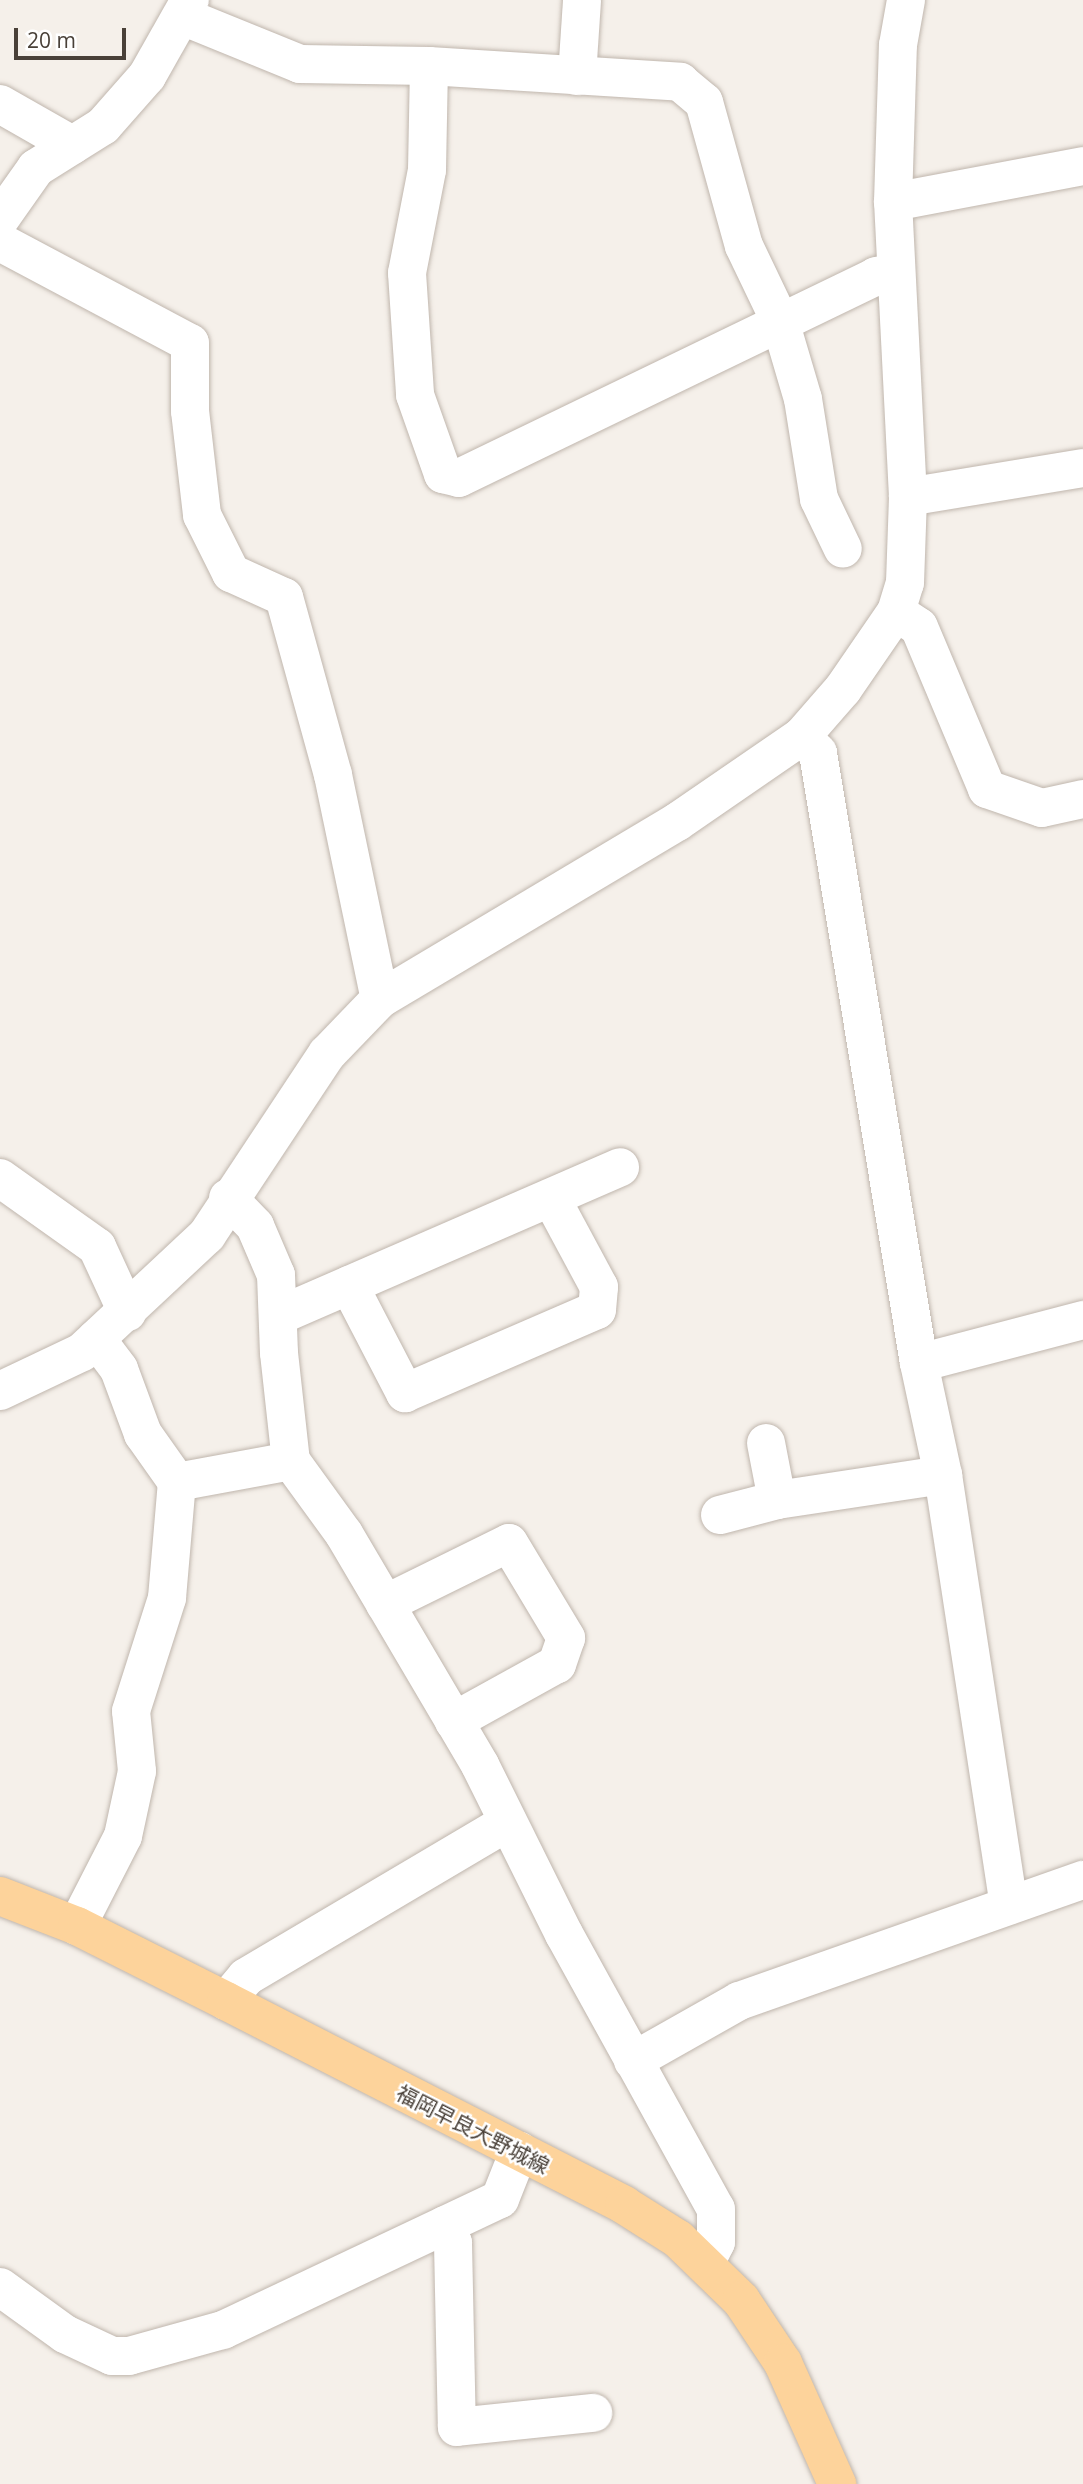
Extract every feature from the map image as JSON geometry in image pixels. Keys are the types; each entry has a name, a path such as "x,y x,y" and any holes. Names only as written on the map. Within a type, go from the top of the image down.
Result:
{"main road":[{"name":"福岡早良大野城線","path":"0,1896 77,1926 226,2001 624,2205 678,2239 741,2300 783,2363 837,2484"}],"street":[{"path":"577,76 582,0"},
{"path":"0,1391 82,1352 207,1235 228,1198 327,1054 380,999 677,822 802,736 843,689 896,612 905,583 908,497 893,202 898,45 907,4"},
{"path":"0,219 36,168 103,126 147,76 186,8 300,64 429,66 680,82 705,102 744,246 780,321 803,400 819,499 844,549"},
{"path":"429,66 427,170 407,273 415,395 443,474 458,478 876,276 896,273"},
{"path":"0,104 72,145"},
{"path":"893,202 1083,166"},
{"path":"0,242 190,343 190,411 202,515 231,573 284,597 333,775 380,999"},
{"path":"908,497 1083,468"},
{"path":"896,612 919,627 987,789 1042,808 1083,799"},
{"path":"802,736 818,753 919,1363 943,1475 1009,1905"},
{"path":"278,1317 620,1167"},
{"path":"0,1178 97,1247 127,1312"},
{"path":"228,1198 255,1226 276,1275 291,1461 344,1534 454,1721 633,2061 716,2209 716,2242 705,2264"},
{"path":"349,1285 405,1393 597,1310 598,1287 551,1198"},
{"path":"919,1363 1083,1320"},
{"path":"77,1926 123,1836 137,1771 131,1711 167,1598 177,1482 143,1434 119,1369 96,1339"},
{"path":"766,1443 777,1500"},
{"path":"177,1482 291,1461"},
{"path":"720,1515 777,1500 943,1475"},
{"path":"385,1604 509,1543 559,1626 566,1639 557,1664 454,1721"},
{"path":"226,2001 246,1978 508,1822"},
{"path":"633,2061 739,2001 1083,1880"},
{"path":"0,2287 65,2334 112,2356 130,2356 223,2330 500,2199 519,2151"},
{"path":"445,2225 453,2243 457,2427 593,2413"}]}
